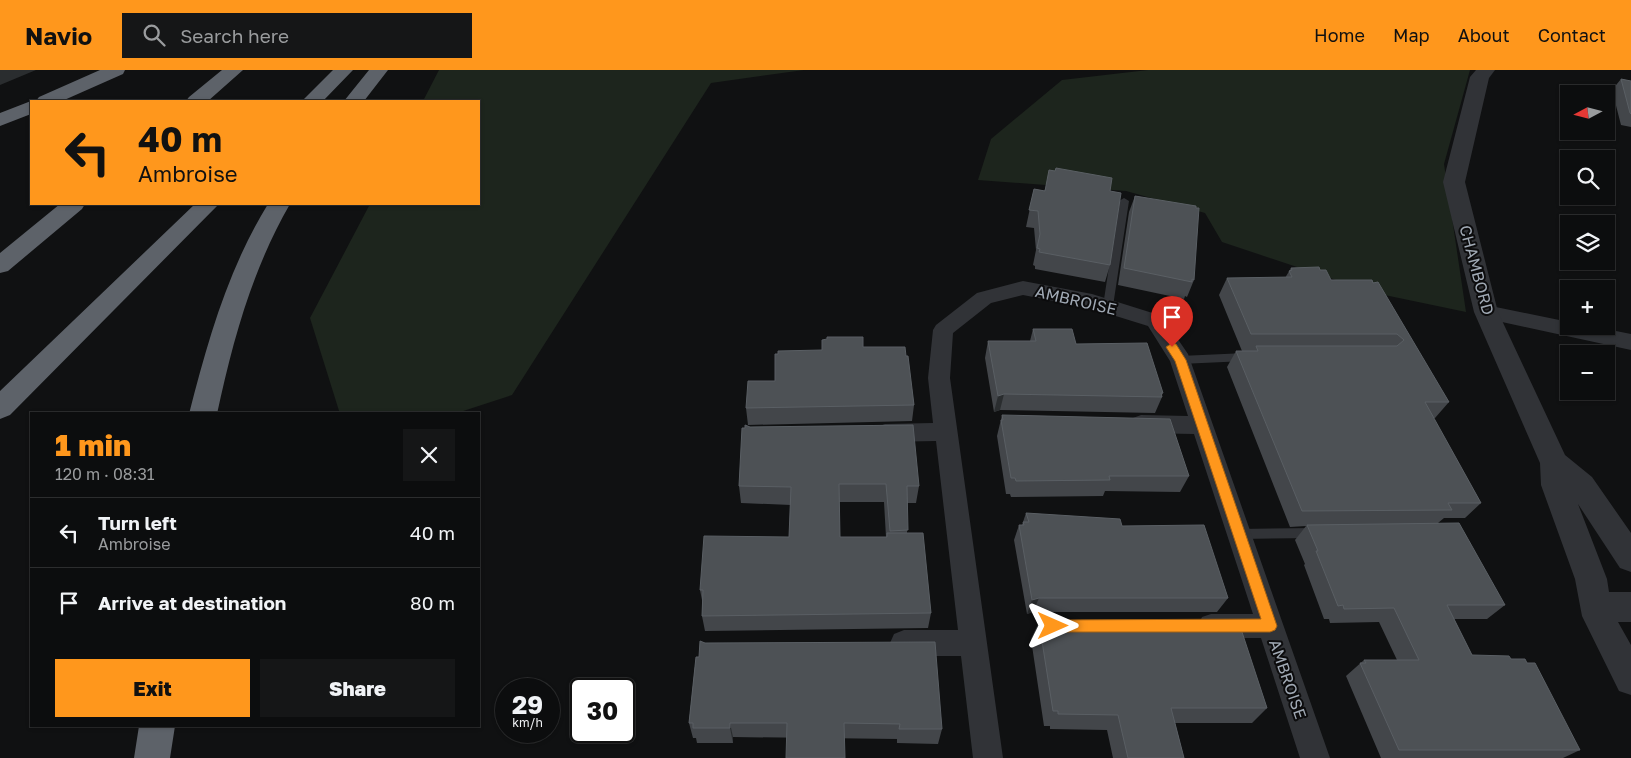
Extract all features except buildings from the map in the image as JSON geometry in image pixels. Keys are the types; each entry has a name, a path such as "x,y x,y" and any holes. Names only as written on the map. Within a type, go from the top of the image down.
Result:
{"highway":[{"path":"48,100 116,70"},
{"path":"197,100 234,70"},
{"path":"313,100 344,70"},
{"path":"355,100 379,70"},
{"path":"0,120 30,108"},
{"path":"0,266 73,205"},
{"path":"0,408 207,205"},
{"path":"203,412 218,350 248,260 265,226 278,205"},
{"path":"152,758 156,727"}],"street":[{"name":"CHAMBORD","path":"1486,70 1480,77 1454,182 1486,312 1554,463 1556,485 1591,579 1598,616 1631,679"},
{"name":"AMBROISE","path":"988,758 939,378 943,330 984,298 1023,288 1092,301 1155,321 1180,360 1315,758"},
{"path":"1486,312 1631,342"},
{"path":"1116,423 1202,425"},
{"path":"868,433 946,432"},
{"name":"CHAMBORD","path":"1554,463 1582,486 1631,558"},
{"path":"1596,607 1631,607"},
{"path":"1191,626 1270,626"},
{"path":"875,644 973,643"}],"lane":[{"path":"1108,306 1124,201"},
{"path":"1180,360 1253,357"},
{"path":"1239,534 1325,533"}],"shaded area":[{"path":"439,70 804,70 711,83 512,395 460,412 339,412 310,318 369,205 480,205 480,100 424,100"},
{"path":"1148,70 1470,70 1444,164 1466,312 1375,293 1222,242 1205,213 1126,191 978,180 991,139 1062,80"}],"route":[{"path":"1053,626 1270,626 1180,360 1172,347"}]}
